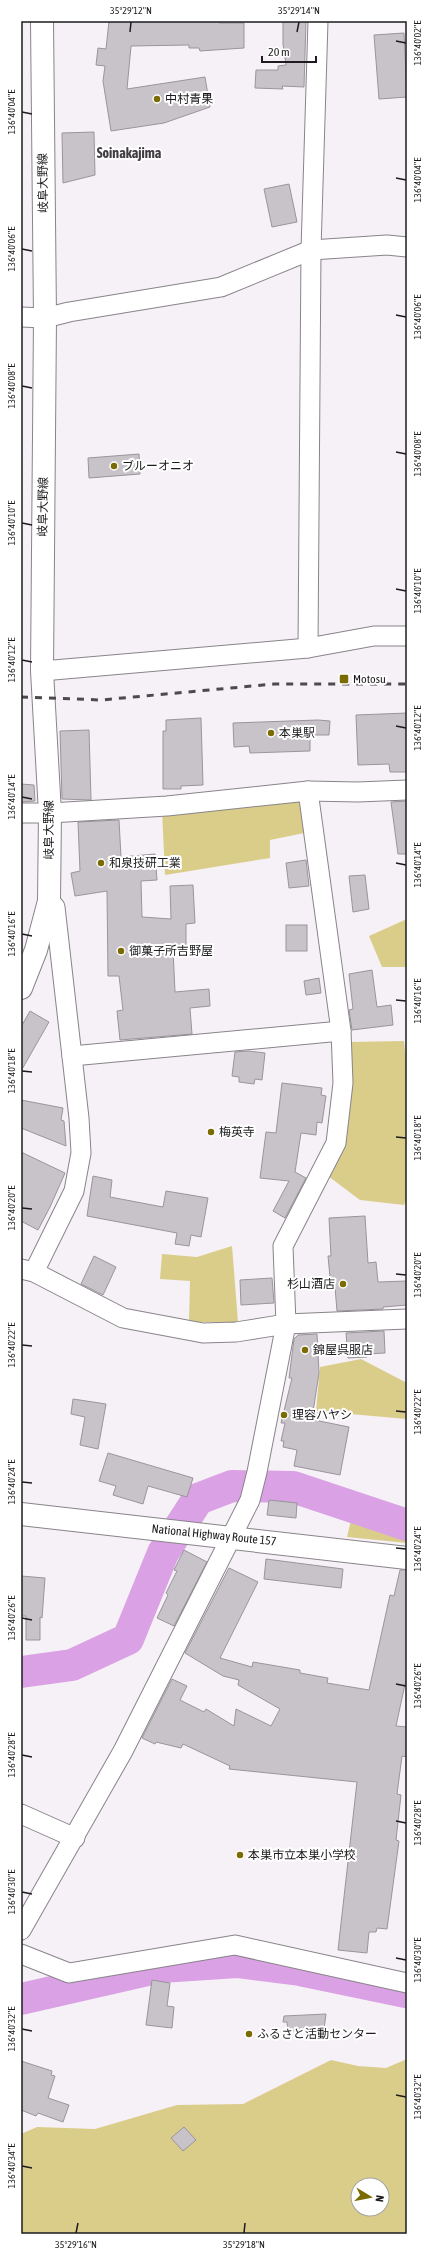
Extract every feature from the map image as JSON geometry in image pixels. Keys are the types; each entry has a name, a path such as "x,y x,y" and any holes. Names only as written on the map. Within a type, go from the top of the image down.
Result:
{"main road":[{"name":"岐阜大野線","path":"21,988 36,950 49,901 50,813 42,671 45,318 42,21"},
{"name":"National Highway Route 157","path":"21,1514 407,1558"}],"street":[{"path":"308,648 311,250 318,21"},
{"path":"21,317 45,318 69,312 221,287 311,250 387,244 407,247"},
{"path":"42,671 308,648 374,636 407,636"},
{"path":"21,813 50,813 167,806 308,791 358,792 407,790"},
{"path":"21,1930 75,1838 123,1750 250,1500 258,1472 286,1324 283,1246 336,1143 343,1083 341,1031 308,791"},
{"path":"49,901 54,907 72,1056 81,1153 74,1191 25,1271 123,1318 203,1334 236,1332 286,1324 407,1319"},
{"path":"72,1056 341,1031"},
{"path":"21,1814 75,1838"},
{"path":"21,1954 69,1973 235,1945 407,1983"}],"shaded area":[{"path":"305,800 309,832 270,840 270,858 165,875 162,811"},
{"path":"407,919 407,967 382,967 369,936"},
{"path":"404,1041 407,1070 407,1199 404,1205 360,1200 328,1176 349,1042"},
{"path":"232,1246 238,1322 189,1322 190,1281 160,1279 162,1254 197,1257"},
{"path":"361,1359 407,1383 407,1419 316,1411 320,1367"},
{"path":"352,1516 407,1530 407,1543 347,1537"},
{"path":"407,2059 407,2234 21,2234 21,2134 37,2127 95,2129 177,2105 243,2104 331,2060 358,2066 386,2068"}],"building":[{"path":"109,21 219,21 219,23 244,23 244,48 200,51 199,48 189,48 189,45 131,46 127,89 205,77 210,107 164,123 111,131 103,81 105,66 96,65 98,48 106,49"},
{"path":"283,21 306,21 304,87 282,86 283,89 255,88 256,70 278,70 278,66 286,65 283,44"},
{"path":"404,33 407,97 379,99 374,35"},
{"path":"94,132 95,175 63,183 62,133"},
{"path":"289,184 297,222 272,227 264,189"},
{"name":"ブルーオニオ","path":"139,454 140,474 89,478 88,458"},
{"path":"407,713 407,772 390,772 389,764 358,765 356,715"},
{"path":"201,718 203,785 181,786 181,789 163,789 163,731 166,731 166,720"},
{"name":"本巣駅","path":"318,720 330,721 329,735 310,735 310,751 250,753 249,746 234,747 233,723"},
{"path":"89,730 91,800 62,799 60,731"},
{"path":"21,784 34,785 35,801 21,802"},
{"path":"407,801 407,854 398,854 391,802"},
{"path":"119,820 121,857 155,854 157,880 141,881 142,917 171,919 170,886 193,885 195,923 186,924 186,949 173,949 175,992 209,989 210,1006 190,1008 192,1034 120,1040 117,1011 123,1010 119,976 108,976 107,891 75,896 71,873 80,871 78,822"},
{"path":"306,860 309,886 289,888 286,863"},
{"path":"365,875 369,909 353,912 349,876"},
{"path":"286,925 307,925 307,951 286,951"},
{"path":"372,970 377,1007 391,1005 393,1025 352,1030 349,1010 353,1009 349,974"},
{"path":"319,978 321,993 306,995 304,981"},
{"path":"30,1011 49,1022 21,1071 21,1027"},
{"path":"248,1051 265,1053 262,1080 255,1079 254,1084 239,1082 239,1077 232,1076 235,1052"},
{"path":"282,1083 322,1088 321,1095 326,1096 322,1123 317,1122 316,1135 301,1133 295,1172 306,1178 285,1218 273,1211 289,1181 260,1178 266,1132 276,1133"},
{"path":"21,1100 63,1108 61,1120 64,1121 66,1146 21,1128"},
{"path":"21,1152 65,1173 38,1230 21,1221"},
{"path":"93,1176 112,1180 110,1197 163,1207 166,1191 208,1198 201,1237 191,1235 189,1246 175,1244 177,1233 87,1216"},
{"path":"365,1216 368,1263 376,1262 378,1282 407,1281 407,1305 383,1307 383,1309 337,1311 335,1287 331,1288 328,1256 331,1256 329,1218"},
{"path":"94,1256 116,1267 103,1295 81,1284"},
{"path":"272,1278 274,1303 241,1305 240,1280"},
{"path":"384,1331 385,1353 367,1354 367,1357 348,1358 346,1333"},
{"path":"317,1334 319,1373 313,1412 320,1413 319,1421 349,1427 340,1475 294,1466 297,1450 283,1447 284,1441 281,1441 285,1423 281,1423 292,1378 289,1378 294,1339 298,1335"},
{"path":"73,1399 106,1404 98,1449 80,1445 85,1417 71,1414"},
{"path":"108,1453 193,1478 187,1497 148,1486 143,1504 113,1495 116,1486 99,1481"},
{"path":"269,1500 297,1503 296,1518 267,1515"},
{"path":"184,1550 207,1562 174,1626 157,1618 168,1595 166,1593 177,1571 174,1570"},
{"path":"266,1559 343,1569 341,1588 264,1579"},
{"path":"229,1568 258,1582 220,1658 252,1667 253,1662 300,1670 300,1673 328,1678 327,1683 369,1690 390,1595 394,1596 400,1570 407,1570 407,1675 396,1726 407,1727 407,1757 402,1756 397,1794 401,1795 396,1840 399,1841 387,1929 377,1928 376,1932 369,1932 367,1953 338,1950 357,1782 229,1769 230,1766 183,1744 181,1748 156,1742 155,1744 142,1738 172,1679 187,1686 180,1700 204,1712 206,1709 234,1726 236,1709 271,1726 280,1709 238,1685 239,1680 223,1676 185,1653"},
{"path":"21,1576 45,1578 42,1618 40,1617 40,1640 26,1640 26,1616 21,1616"},
{"path":"152,1980 170,1983 167,2006 174,2007 172,2028 146,2025"},
{"path":"326,2014 324,2029 320,2028 319,2032 308,2030 288,2031 287,2022 283,2022 284,2016"},
{"path":"21,2061 52,2071 51,2075 55,2076 48,2098 69,2105 63,2122 38,2113 36,2116 21,2110"},
{"path":"184,2127 196,2140 183,2151 171,2138"}],"waterway":[{"path":"21,1672 72,1665 128,1639 163,1553 198,1499 232,1486 293,1487 407,1525"},
{"path":"21,1999 161,1967 237,1962 300,1970 406,1992"}],"railway":[{"path":"21,697 101,700 274,684 407,684"}],"place":[{"name":"中村青果","path":"157,99"},
{"name":"ブルーオニオ","path":"114,466"},
{"name":"Motosu","path":"344,679"},
{"name":"本巣駅","path":"271,733"},
{"name":"和泉技研工業","path":"101,863"},
{"name":"御菓子所吉野屋","path":"121,951"},
{"name":"梅英寺","path":"211,1132"},
{"name":"杉山酒店","path":"343,1284"},
{"name":"錦屋呉服店","path":"305,1350"},
{"name":"理容ハヤシ","path":"284,1415"},
{"name":"本巣市立本巣小学校","path":"240,1855"},
{"name":"ふるさと活動センター","path":"249,2034"}],"district":[{"name":"Soinakajima","path":"129,153"}]}
